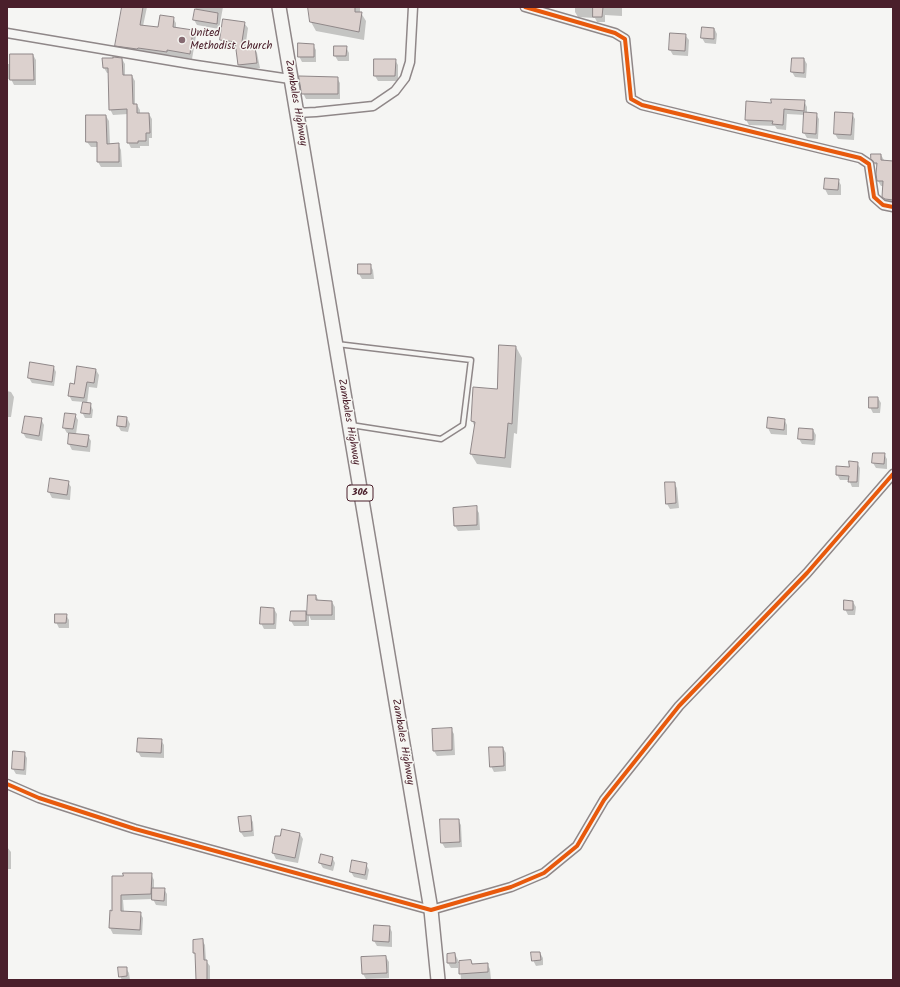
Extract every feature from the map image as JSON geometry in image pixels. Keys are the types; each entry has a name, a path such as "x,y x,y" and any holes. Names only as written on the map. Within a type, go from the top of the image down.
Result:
{"main road":[{"name":"Zambales Highway","path":"278,7 430,910 438,980"}],"street":[{"path":"296,112 316,112 373,106 396,91 405,78 410,62 413,7"},
{"path":"525,7 615,33 625,39 631,98 642,105 860,158 869,164 874,197 882,205 893,207"},
{"path":"7,33 190,64 290,79"},
{"path":"7,784 39,798 135,829 430,910 511,887 544,873 577,846 604,800 679,706 807,573 893,474"}],"lane":[{"path":"335,344 471,360 463,425 441,439 349,425"}],"building":[{"path":"122,7 143,7 140,25 158,27 160,15 174,17 173,27 193,30 190,54 167,50 167,52 115,46"},
{"path":"308,7 355,7 355,12 362,12 359,32 310,22"},
{"path":"593,7 603,7 602,17 593,17"},
{"path":"195,9 218,13 217,24 193,20"},
{"path":"223,19 245,22 241,48 255,46 257,63 238,65 235,42 220,40"},
{"path":"702,27 714,28 714,39 701,38"},
{"path":"670,33 686,34 685,51 669,50"},
{"path":"298,43 314,44 314,57 298,57"},
{"path":"334,46 347,46 346,56 334,56"},
{"path":"10,54 33,54 34,80 10,80"},
{"path":"102,58 122,58 123,75 132,75 133,104 137,104 137,113 149,113 150,133 146,133 146,141 127,143 127,109 109,110 108,68 103,68"},
{"path":"792,58 804,58 804,73 791,72"},
{"path":"374,59 396,59 395,76 374,76"},
{"path":"299,76 338,77 338,94 302,94"},
{"path":"771,99 805,100 804,111 784,109 783,125 772,124 773,121 745,120 746,101 771,103"},
{"path":"804,112 817,113 816,134 803,133"},
{"path":"835,112 853,113 851,135 834,134"},
{"path":"86,115 106,115 107,144 119,143 119,162 97,162 97,142 86,142"},
{"path":"871,154 881,154 881,160 893,161 893,200 882,197 883,181 877,181 877,163 874,163 871,159"},
{"path":"825,178 839,179 838,190 824,189"},
{"path":"358,264 371,264 371,274 358,274"},
{"path":"499,345 516,346 512,424 508,423 505,458 470,454 475,422 471,421 473,387 497,389"},
{"path":"30,362 54,366 52,382 28,378"},
{"path":"77,366 96,369 94,383 87,382 84,398 68,396 70,383 74,384"},
{"path":"869,397 878,397 878,408 869,408"},
{"path":"83,402 91,403 90,414 81,413"},
{"path":"65,413 76,414 73,429 63,428"},
{"path":"25,416 42,418 39,436 22,433"},
{"path":"118,416 127,417 126,427 117,426"},
{"path":"768,417 785,419 784,430 767,428"},
{"path":"799,428 813,429 813,440 798,439"},
{"path":"69,433 89,435 87,447 68,444"},
{"path":"873,453 885,453 884,464 872,463"},
{"path":"849,461 858,462 857,482 848,482 849,476 836,475 836,466 849,467"},
{"path":"50,478 69,481 67,495 48,492"},
{"path":"665,482 675,482 676,503 666,504"},
{"path":"477,506 477,525 454,526 453,508"},
{"path":"308,595 316,595 316,600 332,601 332,615 307,615"},
{"path":"844,600 853,601 853,610 844,610"},
{"path":"261,607 274,608 274,624 260,624"},
{"path":"291,611 306,611 306,621 290,621"},
{"path":"55,614 67,614 66,623 55,623"},
{"path":"452,728 452,750 433,751 432,729"},
{"path":"138,738 162,739 161,753 137,752"},
{"path":"489,747 503,747 504,766 490,767"},
{"path":"13,751 25,752 24,770 12,769"},
{"path":"251,816 252,831 240,832 238,817"},
{"path":"440,819 459,819 460,842 441,843"},
{"path":"282,829 300,833 295,858 272,853 275,836 280,836"},
{"path":"321,854 333,857 331,866 319,863"},
{"path":"352,860 367,863 365,875 350,872"},
{"path":"123,873 152,873 151,894 121,895 121,911 141,912 140,930 109,928 110,910 112,911 112,876 123,876"},
{"path":"152,888 165,888 164,901 152,900"},
{"path":"374,925 390,926 389,942 373,941"},
{"path":"203,939 204,960 207,960 207,980 196,980 193,940"},
{"path":"531,952 540,952 541,960 532,961"},
{"path":"455,953 456,963 447,963 447,954"},
{"path":"386,956 387,973 362,974 361,957"},
{"path":"471,960 472,964 488,963 488,972 459,974 459,961"},
{"path":"118,967 127,967 127,976 119,977"}],"cycle path":[{"path":"525,7 615,33 625,39 631,99 642,105 860,158 869,164 874,197 883,205 893,207"},
{"path":"7,784 39,798 135,829 431,910 511,887 544,873 577,846 604,800 679,706 807,573 893,474"}],"place":[{"name":"United Methodist Church","path":"182,40"}]}
